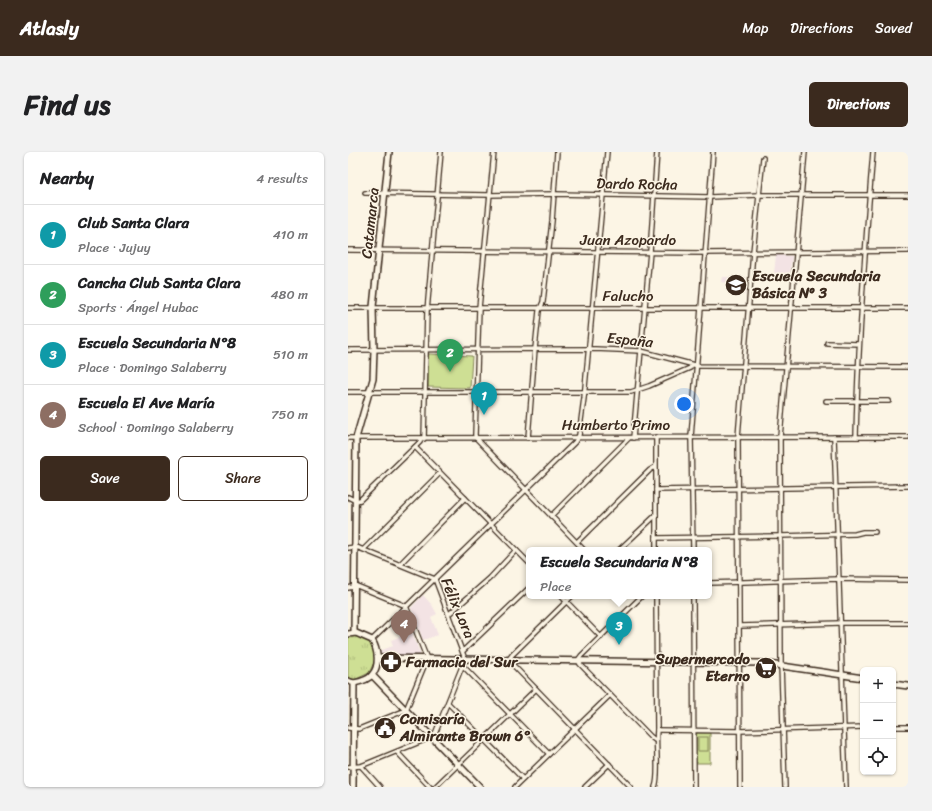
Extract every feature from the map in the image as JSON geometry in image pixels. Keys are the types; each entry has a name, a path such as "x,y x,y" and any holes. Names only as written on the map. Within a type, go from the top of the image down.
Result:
{"street":[{"name":"Catamarca","path":"354,632 356,438 373,379 373,308 386,194 389,152"},
{"path":"348,497 356,502 363,498 423,439 426,392 427,308 441,152"},
{"path":"494,152 479,308 476,438 581,547"},
{"path":"528,438 534,350 539,311 543,302 549,251 557,152"},
{"path":"372,640 527,490 578,438 584,392 607,152"},
{"path":"551,516 631,438 645,308 657,152"},
{"path":"693,547 691,437 694,366 701,308 713,152"},
{"path":"785,787 781,665 780,437 805,152"},
{"path":"856,437 856,401 864,252 873,152"},
{"path":"740,787 738,437 758,195 763,158"},
{"name":"Dardo Rocha","path":"365,193 710,197 758,195 908,195"},
{"name":"Juan Azopardo","path":"348,250 705,253 908,251"},
{"name":"Falucho","path":"348,308 908,308"},
{"path":"827,343 859,344"},
{"name":"España","path":"348,350 588,349 641,351 694,366 908,367"},
{"path":"348,392 637,391 694,366"},
{"path":"826,401 889,401"},
{"path":"656,437 656,547"},
{"path":"834,437 846,787"},
{"name":"Humberto Primo","path":"348,438 908,438"},
{"path":"415,447 526,560"},
{"path":"576,542 650,470 656,467"},
{"path":"364,550 440,473"},
{"path":"656,490 908,486"},
{"path":"400,564 402,560 465,498"},
{"path":"622,547 656,514"},
{"path":"656,538 780,536 875,532"},
{"name":"Félix Lora","path":"348,548 355,547 364,550 435,579 466,659 432,738"},
{"path":"449,614 490,578 516,550"},
{"path":"712,582 839,579 908,580"},
{"path":"348,588 355,586 406,606 427,659 406,710 359,729 348,728"},
{"path":"463,651 526,591"},
{"path":"564,599 601,636"},
{"path":"509,659 569,599"},
{"path":"578,660 580,656 639,599"},
{"path":"655,787 657,780 656,599"},
{"path":"693,599 694,787"},
{"path":"740,626 840,623 908,623"},
{"path":"348,634 354,632 372,640 378,658 372,675 354,683 348,681"},
{"path":"378,658 740,662 781,665 860,678"},
{"path":"509,659 512,664 631,787"},
{"path":"578,660 580,664 610,695 651,737 656,740"},
{"path":"463,666 549,754"},
{"path":"372,675 480,787"},
{"path":"353,787 351,767 354,729 354,683"},
{"path":"896,684 908,686"},
{"path":"435,787 536,689"},
{"path":"515,787 610,695"},
{"path":"448,703 523,779"},
{"path":"896,727 908,727"},
{"path":"656,730 740,731 860,728"},
{"path":"351,767 361,766 432,738"},
{"path":"397,752 430,787"},
{"path":"585,787 609,764"},
{"path":"361,766 380,787"}],"shaded area":[{"path":"776,255 792,256 790,274 774,273"},
{"name":"Escuela Secundaria Básica Nº 3","path":"722,277 746,277 745,295 732,293 732,289 727,288 727,283 721,282"},
{"path":"423,595 432,605 437,614 431,617 438,635 423,640 411,608"},
{"path":"412,632 420,655 381,655 379,651 393,646 391,640"}],"green space":[{"path":"428,354 472,356 470,388 428,387"},
{"path":"354,635 369,642 376,658 369,673 354,680 348,677 348,638"},
{"path":"697,733 710,733 710,763 695,763"},
{"path":"698,737 708,737 708,751 698,751"}],"place":[{"name":"Escuela Secundaria Básica Nº 3","path":"736,285"},
{"name":"Cancha Club Santa Clara","path":"450,372"},
{"name":"Club Santa Clara","path":"484,415"},
{"name":"Escuela El Ave María","path":"404,643"},
{"name":"Escuela Secundaria N°8","path":"619,645"},
{"name":"Farmacia del Sur","path":"391,662"},
{"name":"Supermercado Eterno","path":"766,668"},
{"name":"Comisaría Almirante Brown 6°","path":"385,728"}]}
